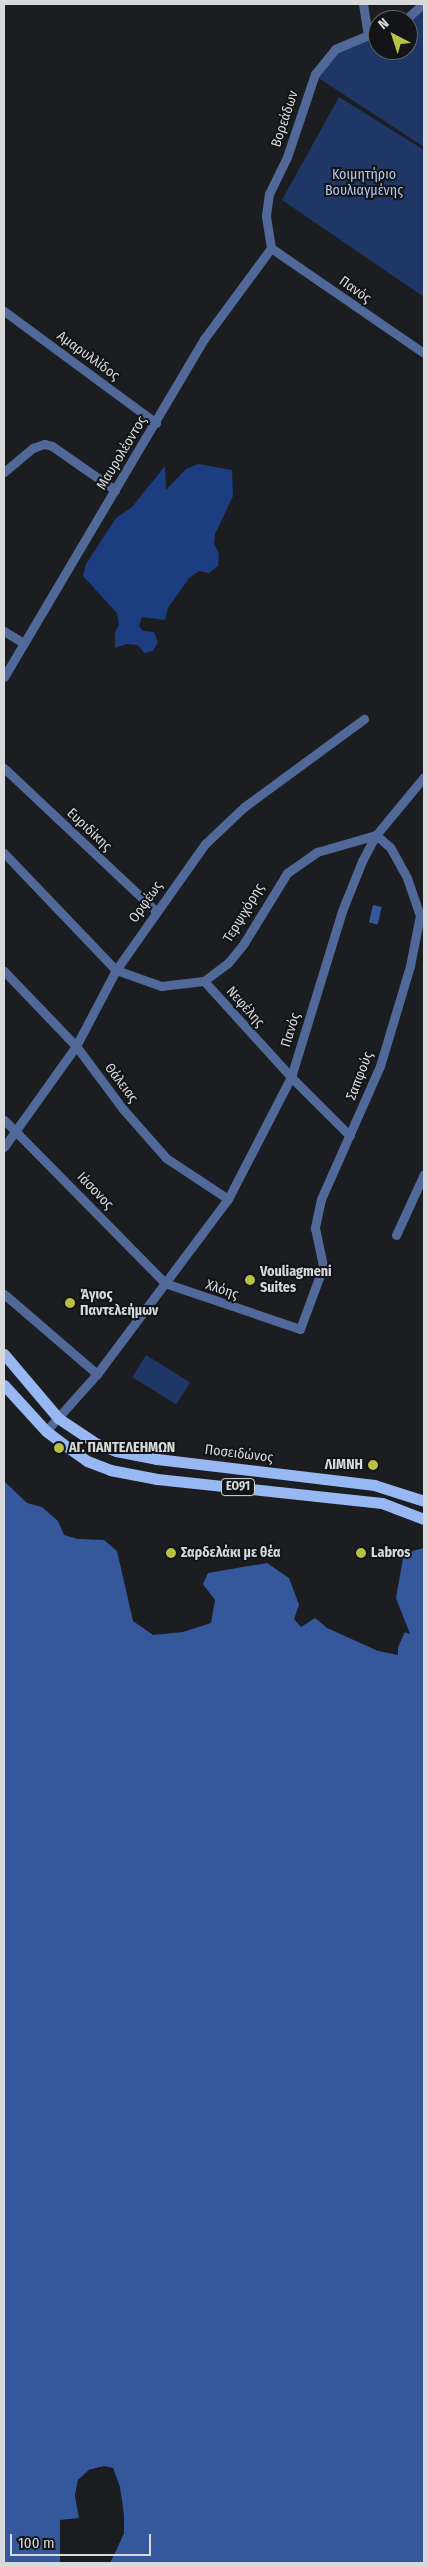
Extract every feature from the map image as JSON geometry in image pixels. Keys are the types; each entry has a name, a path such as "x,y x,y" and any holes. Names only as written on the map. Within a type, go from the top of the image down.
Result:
{"main road":[{"name":"Ποσειδώνος","path":"4,1354 58,1418 97,1444 136,1456 374,1485 421,1500"},
{"name":"ΕΟ91","path":"4,1385 46,1431 87,1461 132,1475 372,1501 424,1519"},
{"path":"408,1512 421,1500"}],"street":[{"path":"363,4 368,35"},
{"name":"Βορεάδων","path":"270,248 266,215 269,194 287,157 315,74 335,49 368,35"},
{"name":"Πανός","path":"270,248 424,353"},
{"name":"Μαυρολέοντος","path":"4,677 22,643 156,423 207,333 270,248"},
{"name":"Αμαρυλλίδος","path":"4,311 156,423"},
{"path":"4,472 33,448 44,444 52,446 115,490"},
{"path":"4,631 22,643"},
{"name":"Ορφέως","path":"4,1147 76,1046 116,970 156,911 222,825 364,719"},
{"name":"Ευριδίκης","path":"4,768 156,911"},
{"name":"Πανός","path":"165,1283 228,1199 290,1077 342,911 376,835 424,778"},
{"name":"Σαπφούς","path":"300,1329 323,1267 315,1228 321,1199 380,1066 410,966 422,918 407,878 390,847 376,835"},
{"name":"Τερψιχόρης","path":"204,981 228,963 244,943 287,872 317,852 376,835"},
{"path":"4,853 116,970 162,986 204,981"},
{"name":"Θάλειας","path":"4,971 76,1046 123,1109 166,1158 228,1199"},
{"name":"Νεφέλης","path":"204,981 290,1077 350,1136"},
{"name":"Ιάσονος","path":"4,1120 16,1129 165,1283"},
{"path":"396,1235 424,1174"},
{"path":"46,1431 97,1374 165,1283"},
{"name":"Χλόης","path":"165,1283 300,1329"},
{"path":"4,1294 97,1374"}],"green space":[{"path":"424,6 424,147 317,77 337,51 368,40 368,60 418,60 418,12"},
{"name":"Κοιμητήριο Βουλιαγμένης","path":"339,97 424,150 424,297 282,200"},
{"path":"146,1355 190,1383 176,1405 132,1377"}],"shaded area":[{"path":"198,464 232,470 233,496 215,534 214,543 219,554 218,566 209,573 199,571 189,578 168,608 165,620 142,617 139,626 143,631 154,632 158,642 153,651 144,653 138,645 127,644 115,648 115,633 119,624 117,613 83,576 86,564 116,518 132,507 165,466 166,490 186,469"},
{"path":"373,905 382,907 378,925 369,923"},
{"path":"4,1481 27,1503 42,1507 58,1521 64,1535 78,1539 104,1540 117,1551 133,1621 153,1635 183,1632 211,1623 215,1600 203,1584 208,1573 267,1563 289,1578 299,1605 294,1619 301,1627 315,1618 327,1628 378,1651 398,1655 398,1647 405,1632 410,1634 396,1598 404,1553 424,1548 424,2563 110,2563 124,2533 124,2516 120,2487 113,2468 104,2466 89,2470 78,2480 75,2496 79,2518 60,2520 60,2563 4,2563"}],"pier":[{"path":"100,2467 113,2468 122,2500 124,2533 110,2563 110,2551 122,2533 118,2488 111,2470 104,2468 90,2472 81,2482 78,2496 81,2518 75,2496 78,2480 89,2470"}],"place":[{"name":"Vouliagmeni Suites","path":"250,1280"},
{"name":"Άγιος Παντελεήμων","path":"70,1303"},
{"name":"ΑΓ. ΠΑΝΤΕΛΕΗΜΩΝ","path":"59,1448"},
{"name":"ΛΙΜΝΗ","path":"373,1465"},
{"name":"Σαρδελάκι με θέα","path":"171,1553"},
{"name":"Labros","path":"361,1553"}]}
